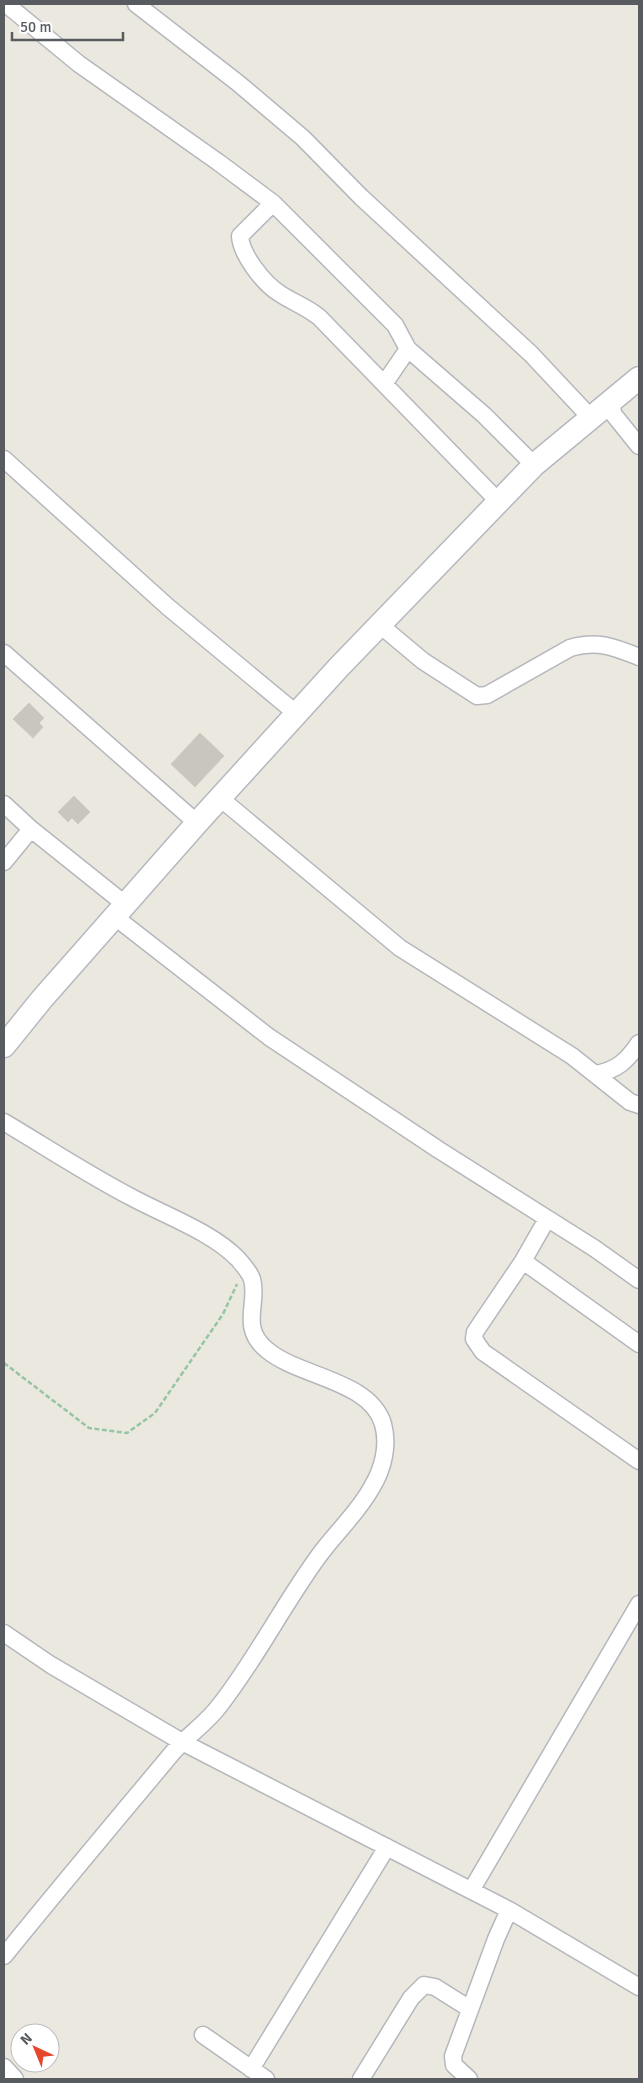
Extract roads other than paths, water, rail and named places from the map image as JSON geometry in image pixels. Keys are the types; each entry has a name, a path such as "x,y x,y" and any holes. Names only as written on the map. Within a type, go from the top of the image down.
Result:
{"main road":[{"path":"4,1046 42,999 197,823 380,625 534,465 639,378"}],"street":[{"path":"6,4 79,64 273,203 395,325 408,349 484,415 534,465"},
{"path":"136,4 238,83 303,138 361,197 531,354 591,418"},
{"path":"273,203 240,236 241,246 247,260 278,292 304,305 319,317 498,501"},
{"path":"384,384 408,349"},
{"path":"610,402 614,415 639,446"},
{"path":"4,459 168,607 297,714"},
{"path":"380,625 424,661 477,696 487,696 570,648 584,644 595,643 639,657"},
{"path":"4,652 197,823"},
{"path":"220,798 400,948 572,1056 630,1102 639,1105"},
{"path":"4,804 121,911 269,1037 594,1248 639,1280"},
{"path":"4,862 31,829"},
{"path":"596,1074 610,1072 621,1066 639,1043"},
{"path":"4,1122 71,1164 208,1238 234,1256 245,1267 251,1277 254,1291 250,1315 254,1332 263,1347 278,1359 356,1391 370,1402 383,1423 384,1452 382,1467 372,1488 318,1557 270,1634 220,1705 182,1742 4,1956"},
{"path":"547,1219 523,1261 475,1332 474,1339 477,1346 639,1461"},
{"path":"523,1261 639,1344"},
{"path":"472,1889 639,1604"},
{"path":"4,1634 51,1665 182,1742 472,1889 639,1987"},
{"path":"252,2069 387,1847"},
{"path":"469,2079 454,2065 453,2056 509,1910"},
{"path":"360,2079 411,1998 424,1985 435,1987 470,2009"},
{"path":"203,2035 266,2079"},
{"path":"4,2067 15,2079"}]}
